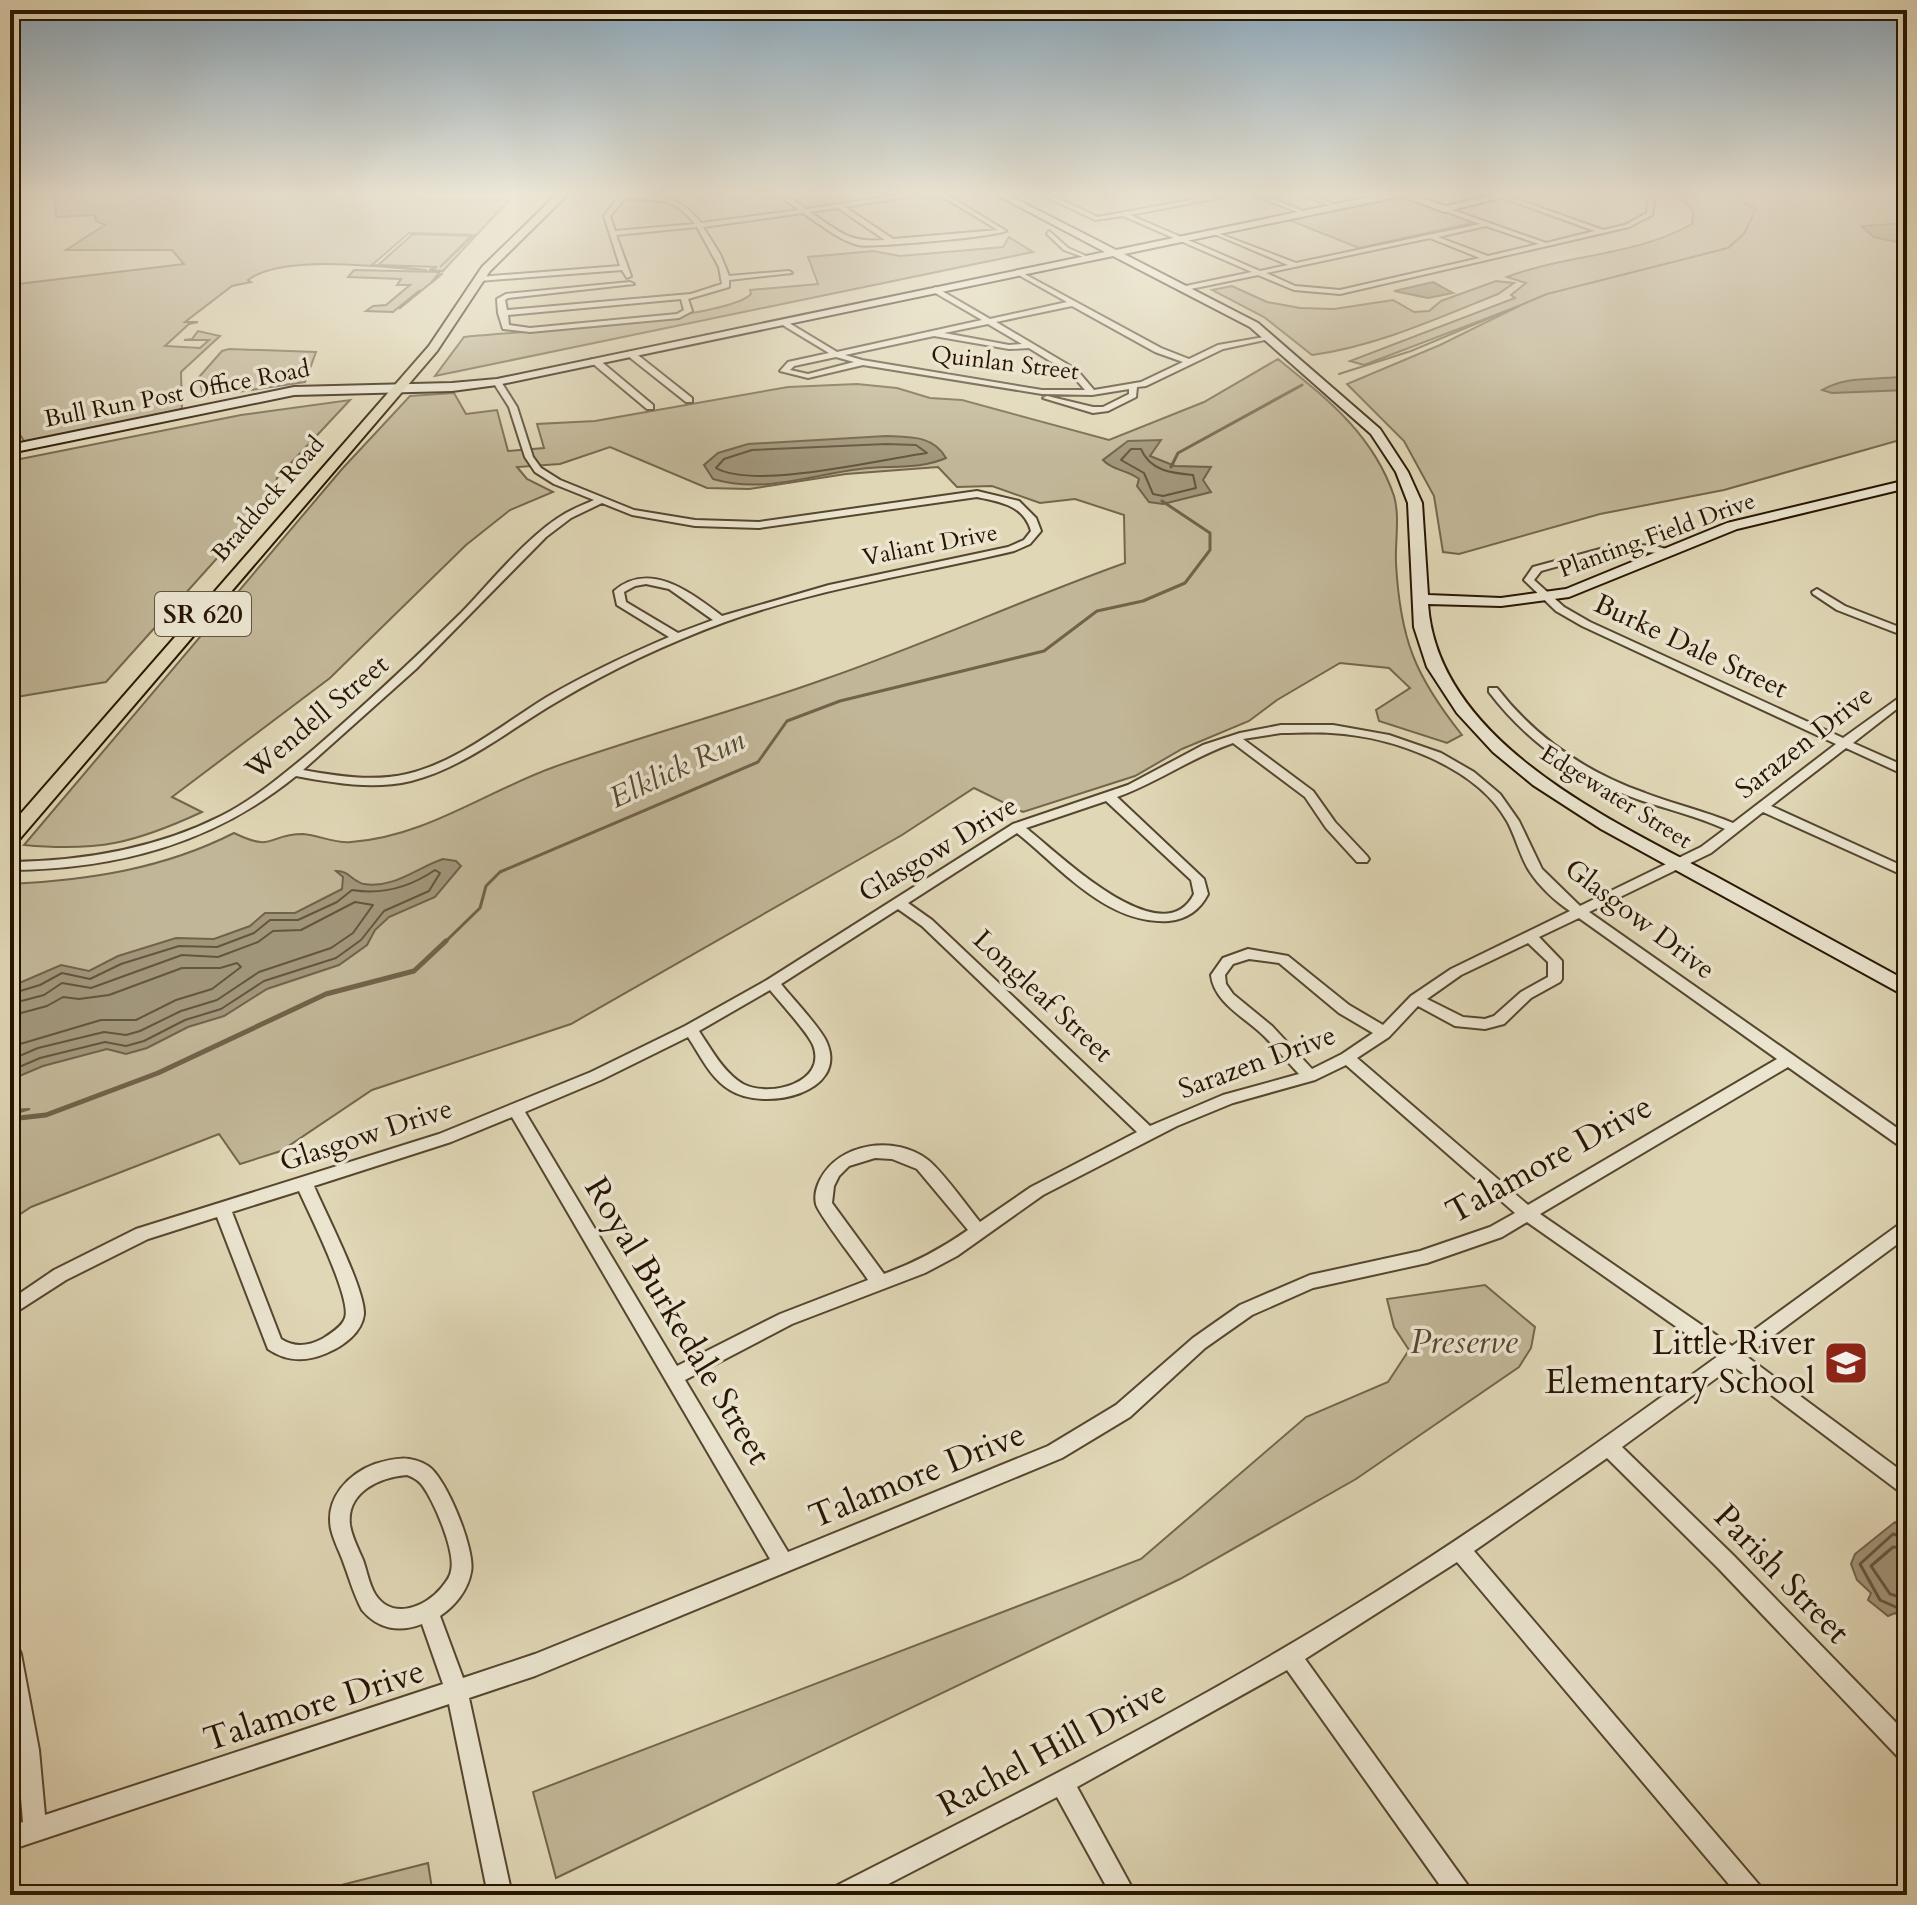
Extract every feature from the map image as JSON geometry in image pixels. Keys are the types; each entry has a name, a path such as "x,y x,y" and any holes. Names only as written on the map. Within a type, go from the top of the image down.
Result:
{"main road":[{"name":"Braddock Road","path":"10,838 400,387 443,335 476,283"}],"street":[{"path":"502,313 684,297 721,289 725,283"},
{"name":"Bull Run Post Office Road","path":"10,449 265,395 315,389 497,382 964,283"},
{"path":"1037,283 1158,350 1190,362"},
{"name":"Edgewater Street","path":"1171,283 1239,315 1270,338 1364,419 1392,455 1415,503 1422,627 1435,667 1463,710 1490,739 1570,803 1907,990"},
{"path":"1184,289 1212,283"},
{"path":"1284,283 1306,291 1340,292 1379,283"},
{"path":"636,300 630,284 506,296 501,299 506,327 530,330 679,316 688,311 684,297"},
{"path":"935,289 1074,372 1092,393"},
{"path":"861,362 808,376 784,371 791,364 1074,303"},
{"name":"Quinlan Street","path":"784,322 835,354 861,362 1042,392 1092,393 1133,387 1225,346 1270,338"},
{"path":"930,332 1009,347 1032,346"},
{"path":"631,354 689,400"},
{"path":"595,361 650,407"},
{"name":"Valiant Drive","path":"294,772 359,783 395,781 432,772 466,756 584,682 676,637 720,620 850,581 1011,549 1033,537 1036,526 1016,503 977,494 805,521 736,525 654,517 601,500 538,470 529,457 513,407 497,382"},
{"path":"1042,392 1050,400 1093,410 1105,409 1131,396 1133,387"},
{"name":"Planting Field Drive","path":"1420,599 1501,602 1546,598 1596,585 1744,522 1907,484"},
{"name":"Wendell Street","path":"10,866 92,861 175,840 251,804 294,772 399,682 543,535 568,516 601,500"},
{"path":"1546,598 1529,580 1537,569 1626,546 1672,552"},
{"path":"676,637 621,603 619,591 639,582 662,582 720,620"},
{"path":"1817,592 1841,608 1907,634"},
{"name":"Burke Dale Street","path":"1546,598 1586,624 1907,772"},
{"path":"1493,690 1524,729 1582,770 1624,789 1735,829"},
{"name":"Sarazen Drive","path":"674,1377 786,1319 919,1268 979,1232 1037,1191 1148,1133 1199,1109 1310,1076 1347,1058 1384,1033 1416,999 1456,972 1681,865 1735,829 1907,695"},
{"name":"Glasgow Drive","path":"10,1309 102,1252 142,1234 305,1185 516,1110 690,1030 772,983 1017,827 1109,797 1234,738 1281,729 1333,729 1385,738 1437,756 1470,775 1496,797 1513,821 1536,871 1581,913 1907,1143"},
{"path":"1234,738 1309,794 1335,832 1362,859"},
{"path":"1017,827 1128,912 1166,917 1192,907 1201,894 1197,879 1109,797"},
{"path":"1763,807 1907,873"},
{"name":"Longleaf Street","path":"898,902 927,923 1148,1133"},
{"path":"1416,999 1460,1022 1477,1025 1499,1020 1526,995 1555,979 1555,961 1530,937"},
{"path":"1310,1076 1267,1030 1228,997 1219,984 1218,975 1228,961 1248,954 1283,959 1344,1009 1384,1033"},
{"path":"690,1030 735,1086 746,1092 773,1095 800,1088 819,1072 824,1052 772,983"},
{"path":"1347,1058 1528,1214 1732,1356 1907,1486"},
{"name":"Talamore Drive","path":"10,1838 535,1665 1055,1452 1123,1411 1199,1343 1246,1310 1310,1282 1460,1246 1528,1214 1789,1059"},
{"name":"Royal Burkedale Street","path":"516,1110 784,1564"},
{"path":"881,1284 824,1204 826,1181 843,1161 869,1151 884,1150 911,1157 923,1165 979,1232"},
{"path":"222,1208 274,1344 297,1354 311,1351 340,1337 351,1326 356,1304 305,1185"},
{"name":"Rachel Hill Drive","path":"842,1895 1062,1783 1290,1656 1460,1550 1907,1228"},
{"name":"Parish Street","path":"1607,1446 1716,1552 1907,1750"},
{"path":"407,1466 429,1479 462,1554 462,1568 456,1585 428,1612 406,1619 379,1613 369,1603 341,1529 343,1502 362,1480 377,1471 407,1466"},
{"path":"1460,1550 1750,1891"},
{"path":"428,1612 457,1692 500,1895"},
{"path":"10,1654 28,1750 35,1830"},
{"path":"1290,1656 1461,1895"},
{"path":"1062,1783 1124,1895"}],"green space":[{"path":"247,283 232,286 185,322 198,322 189,324 165,346 200,348 209,340 184,340 192,339 198,331 220,336 181,372 182,409 25,443 21,436 10,438 10,285"},
{"path":"431,283 393,312 366,311 373,306 386,305 410,285 397,285"},
{"path":"884,283 435,376 464,337 662,318 734,303 751,294 750,290"},
{"path":"1491,283 1514,283 1498,294 1407,330 1360,345 1312,355 1264,317 1212,290 1232,286 1267,302 1300,308 1334,309 1393,300 1414,312 1429,311 1441,301"},
{"path":"1526,283 1907,283 1907,438 1724,490 1600,514 1459,554 1443,552 1434,496 1404,441 1347,384 1440,345 1519,306 1364,365 1350,361 1515,298 1511,295"},
{"path":"222,351 316,352 305,382 203,397 199,377"},
{"path":"1278,359 1346,419 1374,454 1385,474 1396,504 1398,590 1406,635 1432,694 1462,735 1447,743 1379,721 1376,710 1410,688 1389,668 1340,663 1277,700 1249,721 1182,749 1135,776 1023,812 974,788 902,835 571,1024 372,1090 281,1151 240,1164 219,1134 31,1207 10,1221 10,1115 30,1109 10,1110 10,884 97,876 153,864 234,833 257,842 303,834 345,842 405,832 554,767 825,679 1125,563 1124,515 1075,499 1040,503 992,486 957,487 938,467 846,474 749,489 707,488 610,447 560,464 517,467 527,479 553,492 510,510 466,545 330,678 172,797 202,812 116,843 74,847 24,845 342,469 410,396 454,393 466,414 497,410 508,451 544,448 537,424 595,421 788,387 857,384 897,388 930,398 962,400 1109,440 1204,402"},
{"path":"350,400 277,478 272,497 106,682 10,698 10,461 241,415"},
{"name":"Preserve","path":"1485,1285 1535,1327 1531,1348 1519,1367 1356,1479 1180,1579 556,1878 533,1792 1141,1559 1306,1417 1388,1382 1409,1350 1394,1327 1387,1299"},
{"path":"428,1863 433,1895 302,1895"}],"water":[{"path":"1435,283 1453,293 1428,298 1394,291"},
{"path":"1907,378 1907,390 1832,393 1822,390 1849,381"},
{"path":"886,436 927,441 941,450 946,458 915,466 860,469 750,485 713,479 704,465 718,453 748,444"},
{"path":"1161,440 1150,456 1175,466 1211,467 1203,480 1211,492 1163,504 1149,502 1137,486 1139,479 1103,460 1128,441"},
{"path":"443,859 456,861 461,866 435,897 389,917 375,930 367,945 339,965 267,989 224,1016 188,1027 147,1048 126,1054 107,1049 43,1066 10,1080 10,987 61,965 89,971 118,956 176,938 214,939 250,926 265,913 295,913 342,889 343,877 336,871 344,872 360,883 375,885 396,880"},
{"path":"1895,1522 1907,1533 1907,1623 1895,1613 1888,1616 1868,1600 1871,1593 1857,1580 1851,1564 1855,1554"}],"waterway":[{"name":"Elklick Run","path":"1339,374 1411,351 1547,294 1591,283"},
{"name":"Elklick Run","path":"1171,467 1178,453 1302,385"},
{"name":"Elklick Run","path":"444,943 480,908 486,886 500,872 758,762 787,721 840,701 1044,651 1097,611 1143,601 1185,583 1210,550 1210,533 1162,501"},
{"name":"Elklick Run","path":"10,1119 46,1115 158,1073 326,994 414,971 446,941"}],"place":[{"name":"Little River Elementary School","path":"1846,1363"}]}
